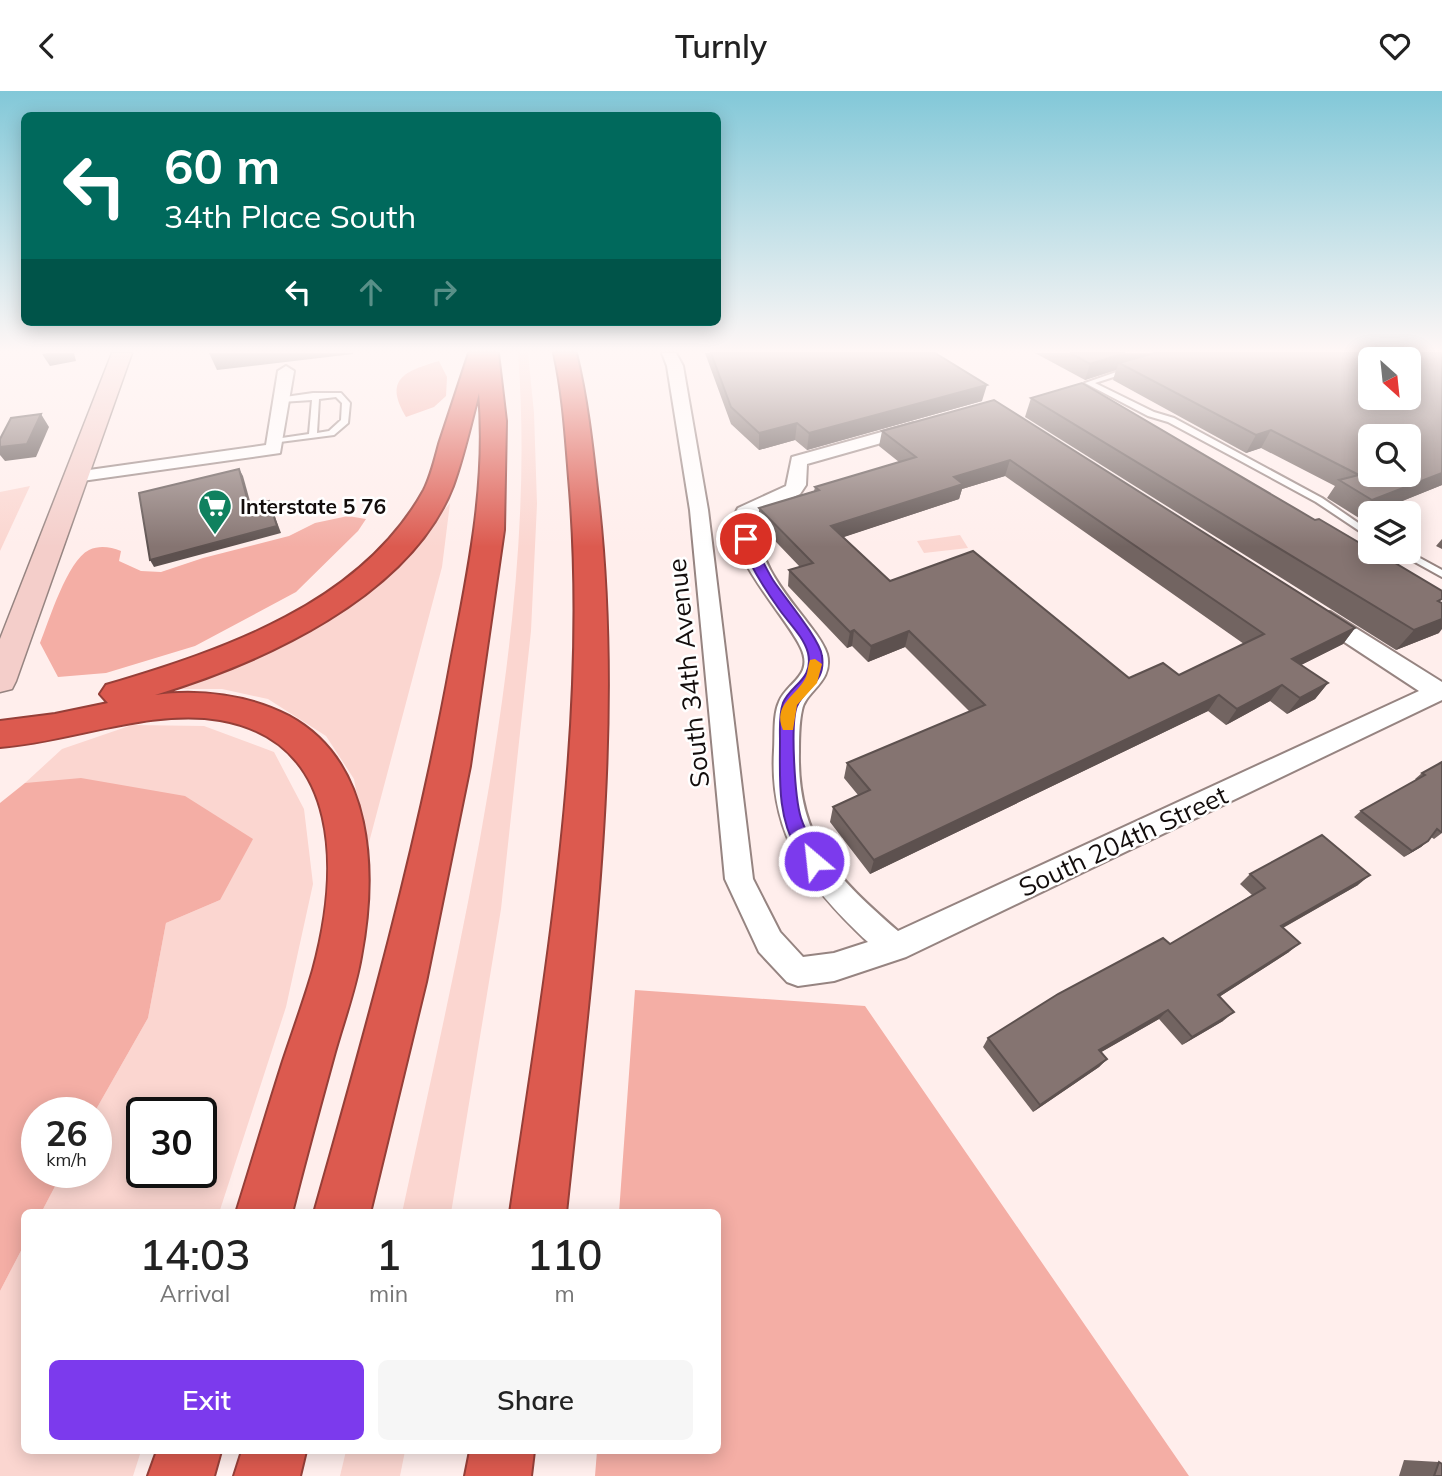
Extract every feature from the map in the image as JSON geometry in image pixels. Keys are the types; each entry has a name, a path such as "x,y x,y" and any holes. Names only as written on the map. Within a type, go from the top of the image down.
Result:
{"highway":[{"path":"0,725 28,713 122,693 211,664 290,628 354,588 401,546 429,508 439,487 460,418"},
{"path":"343,1209 404,982 453,753 489,530 494,418"},
{"path":"539,1209 580,881 593,650 587,524 577,418"},
{"path":"0,734 33,733 122,713 175,705 219,707 254,716 290,732 320,758 332,777 346,826 349,859 341,946 265,1209"},
{"path":"181,1476 189,1454"},
{"path":"267,1476 273,1454"},
{"path":"498,1476 502,1454"}],"main road":[{"path":"0,681 98,418"}],"street":[{"path":"75,477 274,449 278,418"},
{"name":"South 34th Avenue","path":"684,418 699,510 740,879 759,925 782,961 798,972"},
{"path":"895,947 862,918 825,877 802,844 792,817 788,795 790,704 812,680 816,656 810,642 781,603 751,554 744,524 745,512 793,490 797,485 798,461 931,423"},
{"path":"1308,608 1440,691"},
{"name":"South 204th Street","path":"798,972 834,967 895,947 1440,691"}],"lane":[{"path":"313,436 314,418"},
{"path":"275,441 331,433 345,421 345,418"},
{"path":"1163,418 1319,500 1358,527"},
{"path":"1421,562 1442,574"}],"shaded area":[{"path":"521,418 534,418 537,504 531,631 501,909 452,1209 403,1209 449,997 490,781 512,621 522,460"},
{"path":"30,486 0,551 0,492"},
{"path":"450,503 442,567 367,850 354,779 326,736 268,699 222,689 158,689 416,544"},
{"path":"348,516 366,519 358,531 296,592 195,646 106,673 58,677 40,643 66,578 81,556 93,548 121,551 119,561 141,571 161,572 203,558 289,536 315,523"},
{"path":"960,535 968,548 924,553 917,541"},
{"path":"132,725 204,726 274,752 304,809 313,884 286,1007 220,1209 43,1209 54,1188 112,1188 112,1097 103,1097 148,1018 166,923 220,900 25,783 62,749"},
{"path":"81,778 185,796 253,839 220,900 166,923 148,1018 103,1097 21,1097 21,1188 54,1188 43,1209 21,1209 21,1251 0,1291 0,803 25,783"},
{"path":"635,990 865,1006 1189,1476 595,1476 597,1454 721,1454 721,1209 619,1209"},
{"path":"21,1251 21,1454 140,1454 133,1476 0,1476 0,1291"},
{"path":"345,1454 404,1454 400,1476 340,1476"}],"building":[{"path":"11,418 39,418 27,444 0,447 0,439"},
{"path":"742,418 866,418 809,433 797,423 759,433"},
{"path":"930,418 1022,418 1355,628 1292,659 1328,683 1300,698 1282,685 1237,709 1219,695 874,860 833,807 870,790 847,763 985,705 909,631 871,646 854,630 850,632 789,570 813,563 759,508 819,490 815,487 916,457 882,431","holes":["1010,460 1264,634 1179,675 1163,663 1129,678 973,551 890,581 831,526 963,484 954,477"]},
{"path":"1063,418 1141,418 1315,520 1319,519 1358,542 1358,564 1397,564 1442,591 1442,599 1438,601 1442,603 1442,619 1414,630"},
{"path":"1223,418 1442,418 1442,473 1421,481 1421,424 1358,424 1358,474 1271,430 1256,435"},
{"path":"239,469 249,505 269,501 277,526 150,560 139,493"},
{"path":"1358,475 1358,487 1406,487 1372,500 1339,480"},
{"path":"1442,762 1442,832 1437,829 1428,841 1412,851 1361,811 1425,775 1422,773"},
{"path":"1322,835 1370,875 1281,926 1300,943 1218,995 1234,1012 1192,1037 1168,1010 1099,1050 1107,1059 1040,1105 988,1038 1058,994 1163,938 1170,944 1265,888 1250,874"},
{"path":"1439,1462 1442,1464 1442,1476 1434,1476"}],"slow traffic":[{"path":"788,726 790,704 812,680 815,664"}],"place":[{"name":"Interstate 5 76","path":"215,536"}],"route":[{"path":"746,539 751,554 781,603 810,642 816,656 812,680 790,704 788,728 788,795 792,817 802,844 814,861"}]}
